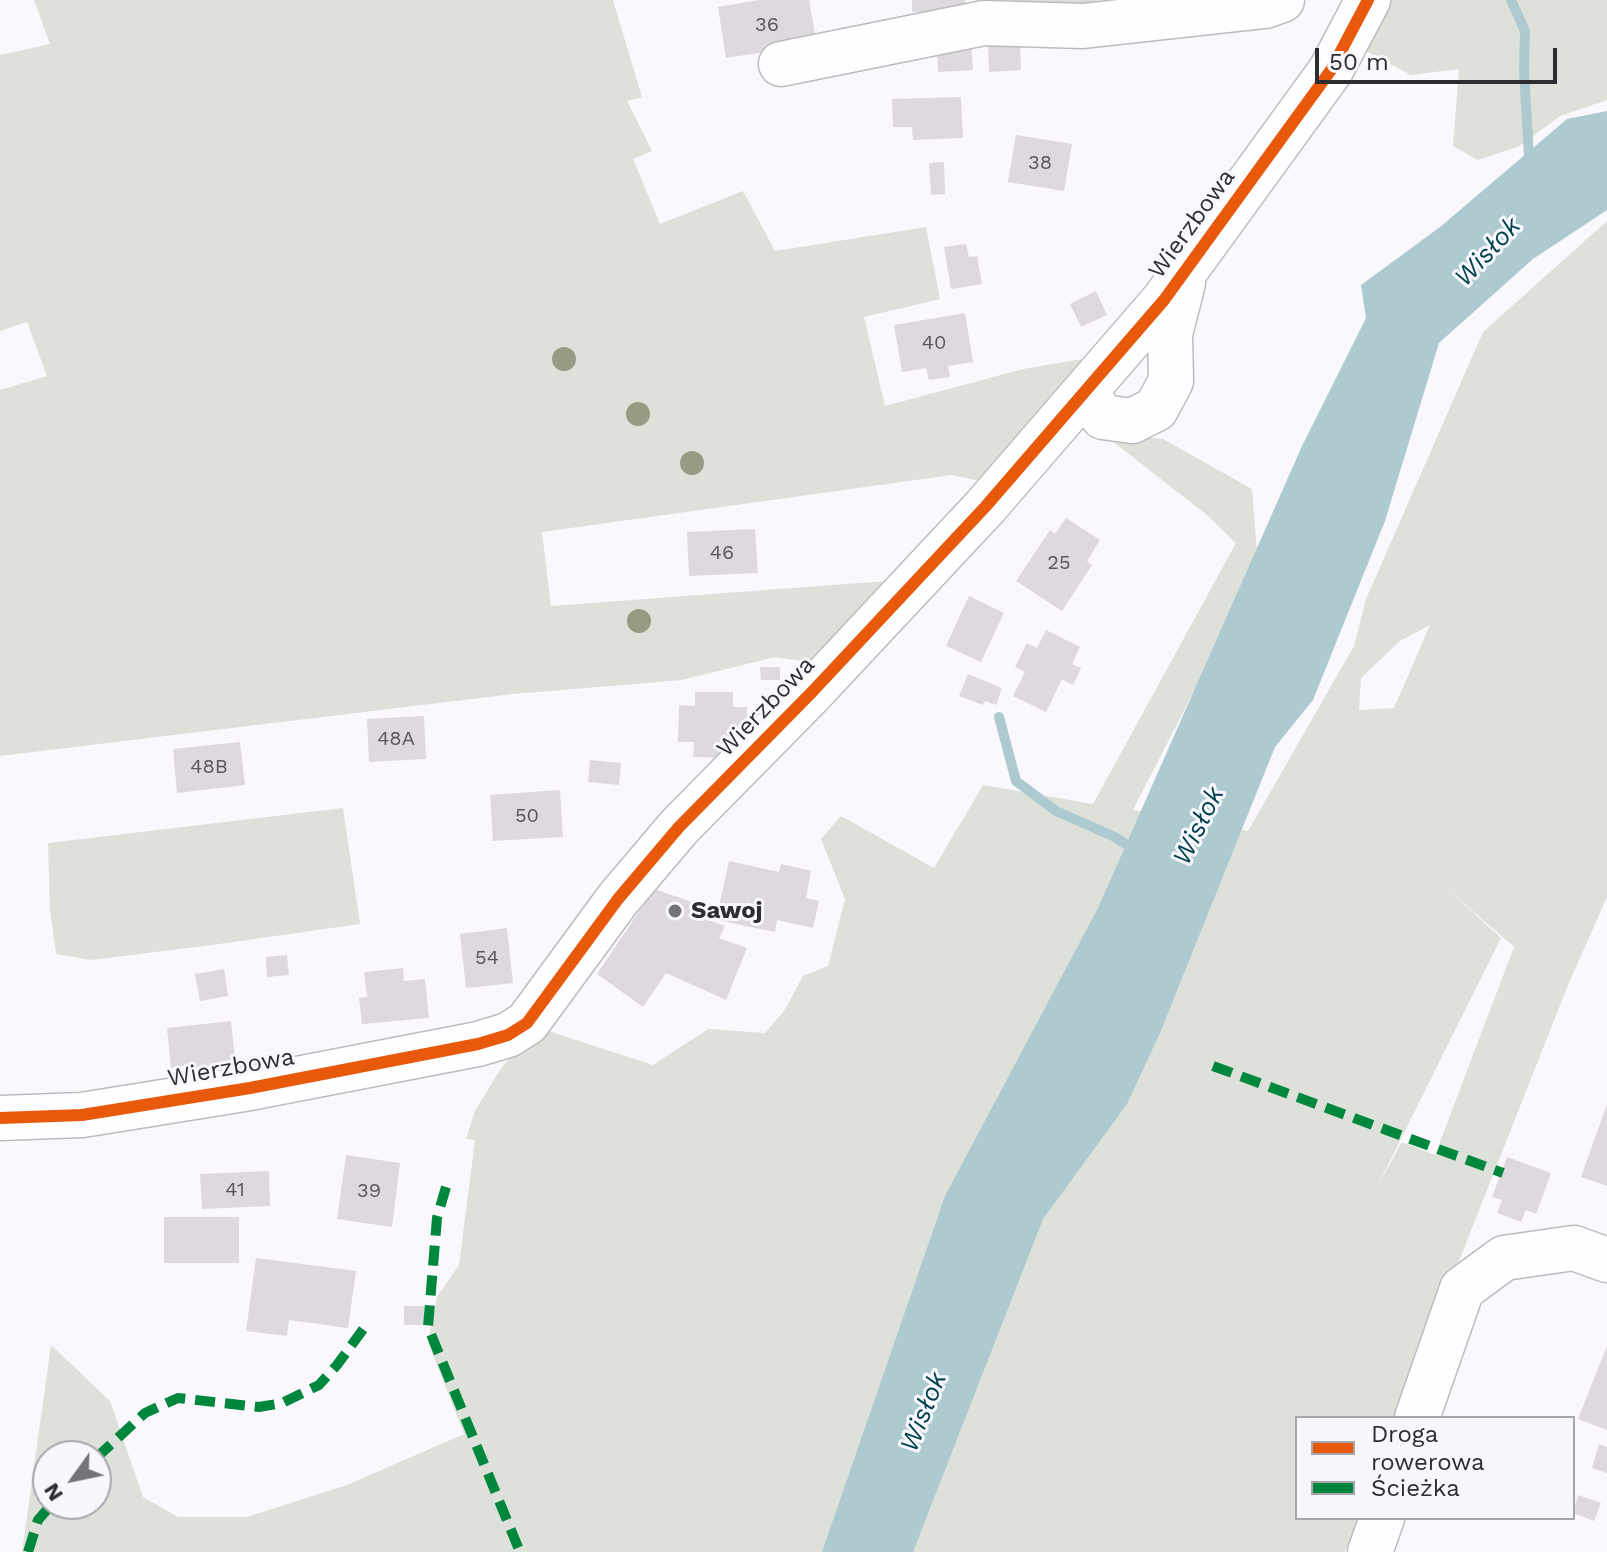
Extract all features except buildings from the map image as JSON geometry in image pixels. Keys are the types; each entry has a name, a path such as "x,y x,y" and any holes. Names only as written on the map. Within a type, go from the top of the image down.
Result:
{"street":[{"path":"781,64 984,23 1083,26 1265,6 1282,0"},
{"name":"Wierzbowa","path":"0,1118 82,1115 250,1088 478,1044 508,1035 527,1023 618,899 679,827 812,692 986,506 1164,300 1331,70 1368,0"},
{"path":"1085,393 1103,417 1132,421 1156,409 1171,381 1170,334 1187,270"},
{"path":"1418,1416 1462,1289 1504,1258 1574,1248 1607,1260"},
{"path":"1370,1552 1381,1520"}],"shaded area":[{"path":"34,0 613,0 642,97 627,101 652,151 633,159 660,224 743,191 775,251 926,227 940,299 864,317 885,406 1023,369 1094,357 989,483 952,475 542,532 551,606 900,580 820,664 775,657 682,680 513,694 0,756 0,390 47,376 27,322 0,331 0,55 50,44"},
{"path":"1376,0 1607,0 1607,100 1560,116 1520,146 1478,160 1453,146 1459,69 1411,75 1351,43"},
{"path":"1607,221 1607,897 1568,985 1398,1416 1295,1416 1295,1520 1357,1520 1345,1552 22,1552 32,1481 32,1520 112,1520 112,1440 38,1440 51,1345 110,1401 143,1497 178,1517 247,1517 347,1485 464,1434 428,1342 437,1297 459,1265 475,1140 466,1139 475,1111 498,1073 533,1026 653,1065 708,1029 765,1033 784,1011 803,976 828,966 845,899 821,839 841,816 934,868 983,785 1093,804 1236,543 1207,515 1102,433 1163,439 1252,489 1258,566 1133,810 1248,831 1354,646 1366,599 1483,332","holes":["1430,625 1394,708 1359,710 1361,678 1400,641","1445,887 1514,947 1435,1155 1402,1142 1376,1189 1501,938"]},
{"path":"343,808 360,924 91,960 56,954 50,910 48,843"}],"water":[{"name":"Wisłok","path":"1607,111 1607,210 1533,259 1439,343 1385,521 1313,700 1275,747 1160,1033 1127,1104 1043,1219 913,1552 822,1552 945,1196 1098,908 1302,446 1366,318 1361,285 1440,227 1567,119"}],"waterway":[{"path":"1511,0 1525,31 1524,71 1531,162"},
{"path":"999,717 1016,781 1056,811 1115,837 1136,851"}],"marked path":[{"path":"1213,1066 1503,1173"},
{"path":"446,1187 437,1218 428,1327 520,1552"},
{"path":"112,1443 145,1413 178,1398 259,1407 282,1403 319,1385 364,1328"},
{"path":"28,1552 38,1520"}],"cycle path":[{"path":"0,1118 82,1115 250,1088 478,1044 508,1035 527,1023 618,899 679,827 812,692 986,506 1164,300 1331,70 1368,0"}],"place":[{"name":"Sawoj","path":"675,911"}]}
